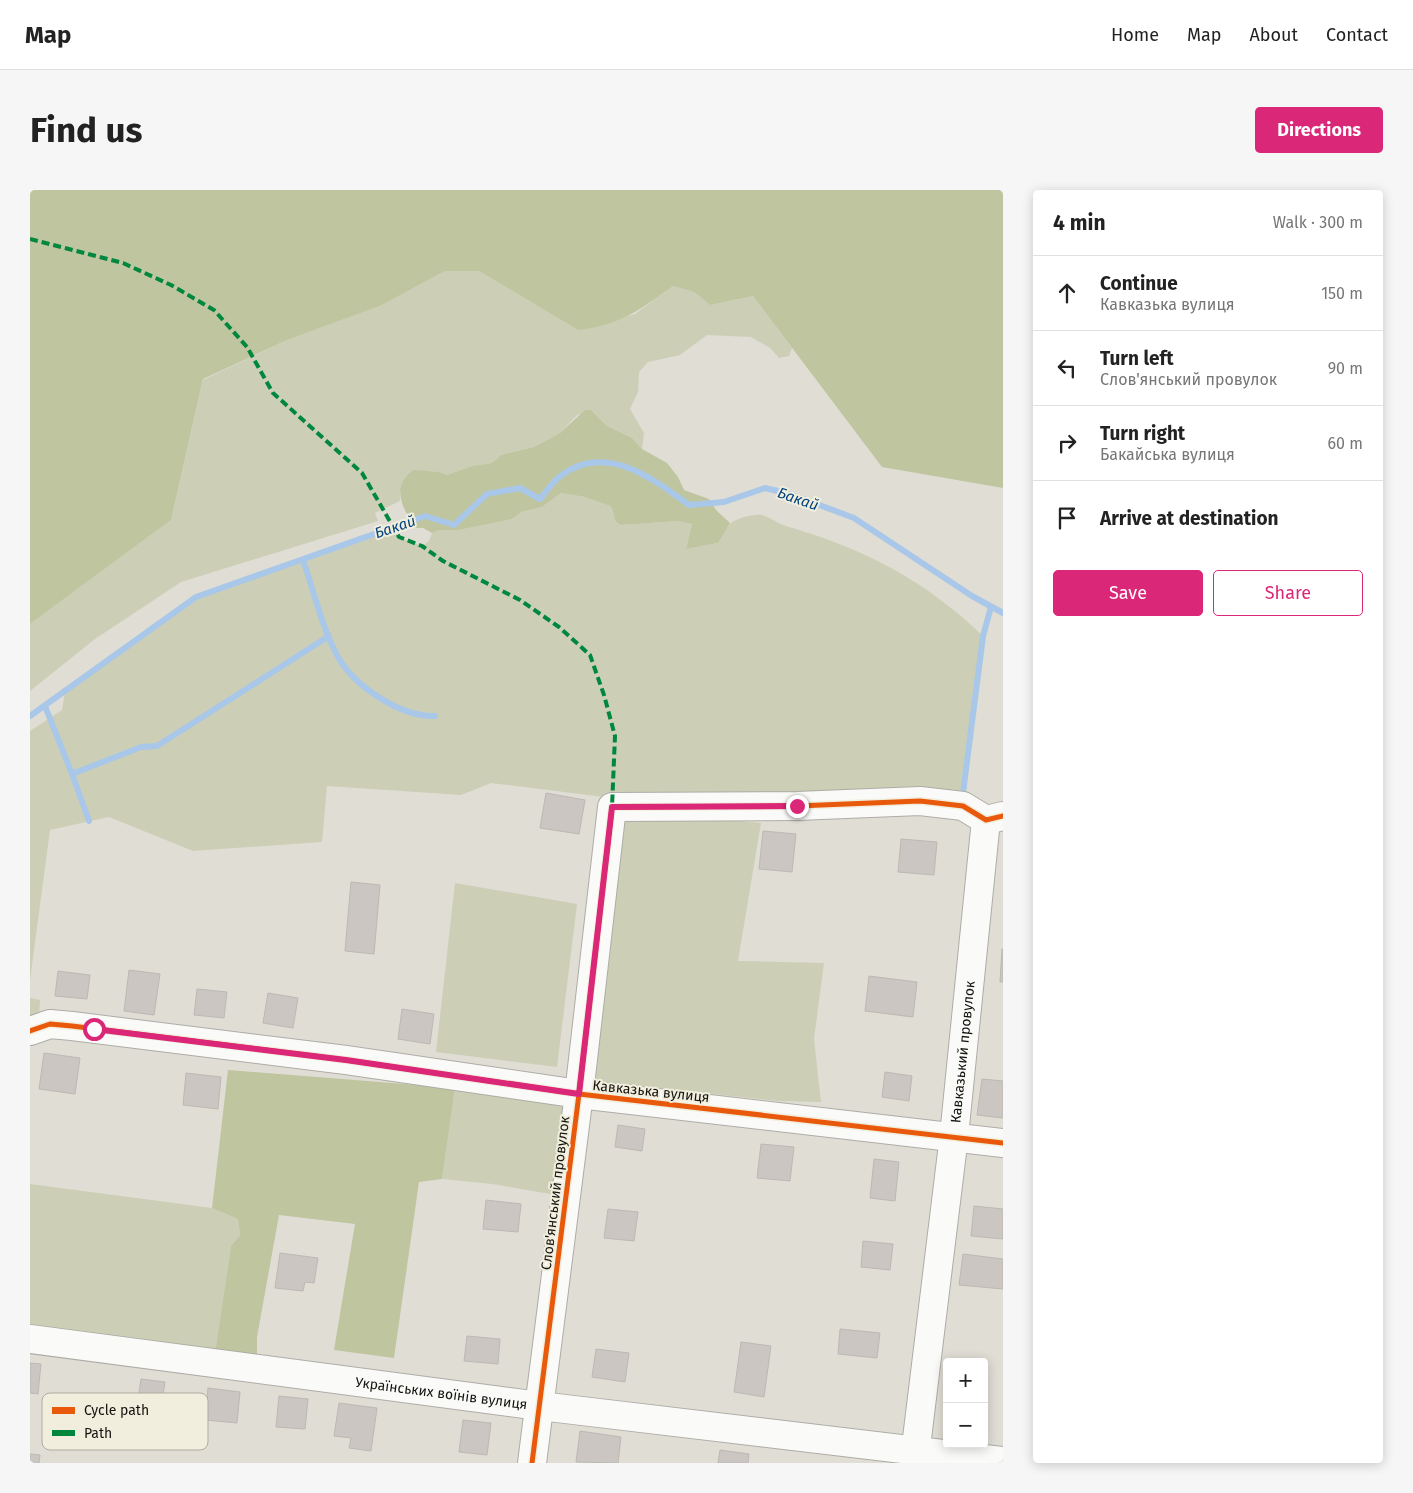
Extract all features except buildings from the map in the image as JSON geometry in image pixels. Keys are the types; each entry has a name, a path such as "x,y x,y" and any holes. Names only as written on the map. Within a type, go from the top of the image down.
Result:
{"street":[{"name":"Слов'янський провулок","path":"532,1463 579,1094 612,807 797,806 920,800 963,806 994,818"},
{"name":"Кавказький провулок","path":"915,1457 994,818"},
{"name":"Кавказька вулиця","path":"30,1031 50,1024 72,1026 346,1060 579,1094 1003,1143"},
{"name":"Українських воїнів вулиця","path":"30,1339 915,1457 1003,1461"}],"green space":[{"path":"30,190 1003,190 1003,488 882,467 753,296 710,305 694,292 673,286 629,315 593,328 578,330 479,271 445,271 380,306 287,340 203,379 171,520 30,624"},
{"path":"445,271 479,271 578,330 635,314 673,286 694,292 710,305 753,296 792,348 789,356 779,358 770,348 751,337 707,335 680,355 648,362 639,372 638,392 630,409 644,433 642,449 632,438 607,426 591,410 577,415 560,433 534,447 501,455 492,463 472,466 447,475 440,472 417,471 400,493 400,501 375,513 378,521 181,582 95,639 30,691 30,624 171,520 203,380 287,340 380,306"},
{"path":"585,410 591,410 607,426 632,438 642,449 667,463 678,477 684,490 709,499 716,510 730,523 718,543 686,549 692,524 679,521 621,525 616,521 610,506 585,497 561,493 542,507 521,512 512,519 459,530 439,530 432,533 423,528 415,528 403,506 400,491 406,477 413,470 440,472 447,475 472,466 492,463 501,455 534,447 560,433"},
{"path":"561,493 585,497 610,506 616,521 621,525 679,521 692,524 686,549 718,543 726,528 736,520 754,515 762,515 783,525 815,535 867,556 892,568 938,598 983,636 963,793 612,798 491,783 461,795 327,786 322,842 193,851 109,817 50,830 30,980 30,731 62,710 65,692 200,596 391,530 399,537 422,546 429,541 432,533 439,530 459,530 512,519 521,512 542,507"},
{"path":"673,815 761,823 738,961 824,963 814,1039 821,1102 778,1101 593,1081 620,825 625,818"},
{"path":"455,883 577,904 557,1067 436,1052"},
{"path":"30,998 40,1000 39,1016 30,1017"},
{"path":"228,1070 455,1088 442,1179 419,1182 394,1358 334,1350 355,1224 279,1215 257,1337 257,1358 215,1353 231,1246 240,1235 238,1219 212,1208"},
{"path":"455,1088 555,1103 563,1107 556,1195 492,1184 442,1179"},
{"path":"30,1184 212,1208 238,1219 240,1235 231,1246 215,1353 30,1327"}],"waterway":[{"name":"Бакай","path":"30,716 196,597 425,516 454,525 487,494 520,488 540,499 558,478 575,467 592,463 609,463 643,474 689,505 724,502 765,488 790,494 854,518 972,596 1003,613"},
{"path":"303,560 327,634 338,657 346,668 367,689 394,706 422,715 435,716"},
{"path":"963,793 983,636 991,607"},
{"path":"89,821 72,774 141,747 157,746 329,636"},
{"path":"45,706 72,774"}],"marked path":[{"path":"30,239 123,263 171,285 214,310 247,347 273,393 362,473 399,537 422,546 443,561 520,600 559,627 590,655 604,695 615,736 612,807"}],"cycle path":[{"path":"532,1463 579,1094 612,807 797,806 920,801 963,806 986,820 1003,816"},
{"path":"30,1031 50,1024 72,1026 346,1060 579,1094 1003,1143"}],"route":[{"path":"94,1029 346,1060 579,1094 612,807 797,806"}]}
